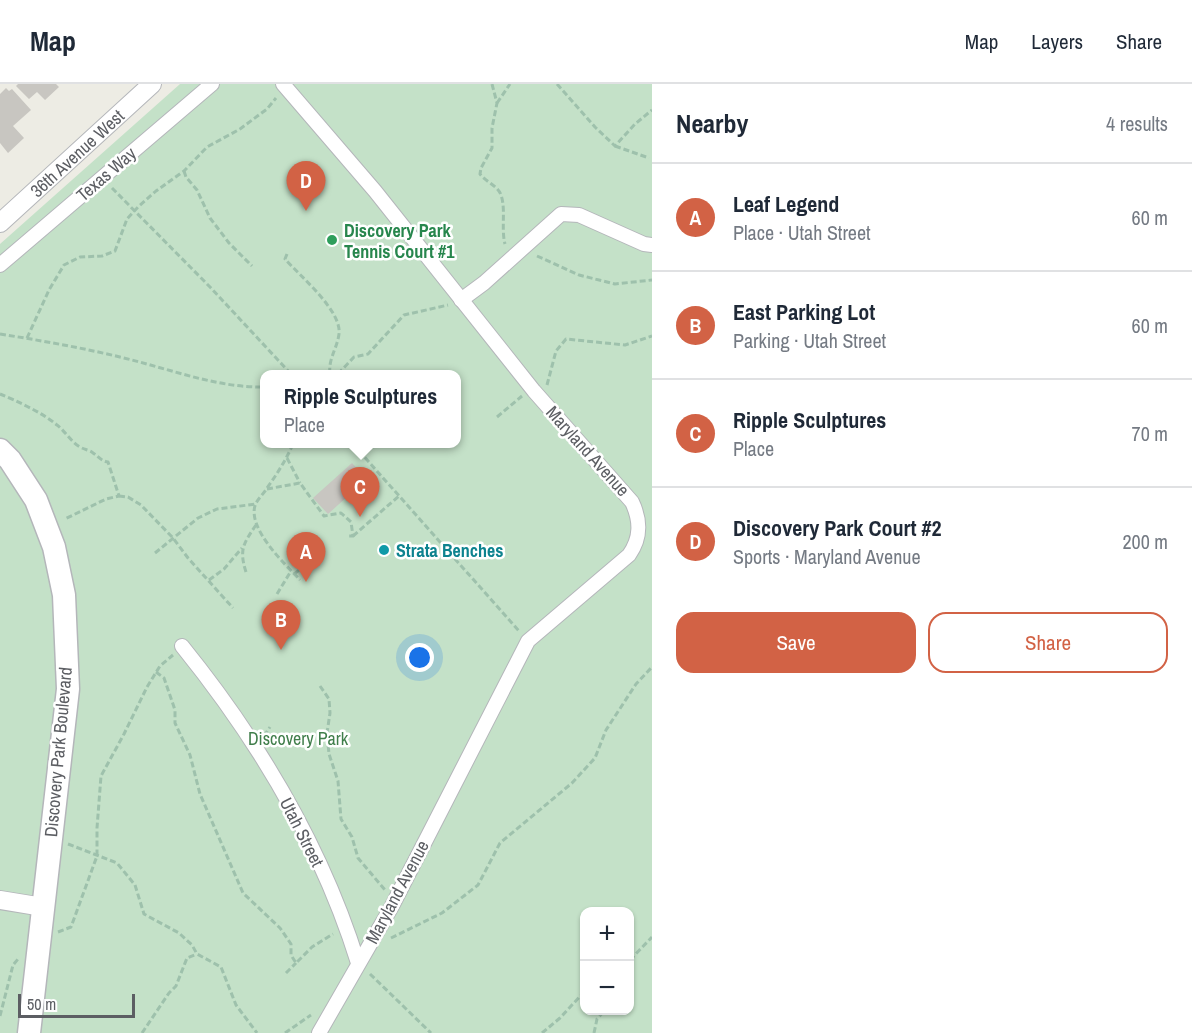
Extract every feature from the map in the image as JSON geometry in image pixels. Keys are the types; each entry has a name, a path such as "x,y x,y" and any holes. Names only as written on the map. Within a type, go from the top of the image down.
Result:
{"street":[{"name":"36th Avenue West","path":"3,215 152,84"},
{"name":"Texas Way","path":"0,265 212,84"},
{"name":"Maryland Avenue","path":"280,89 375,191 534,391 632,502 638,515 637,544 629,555 528,641 392,906 358,963"},
{"path":"461,300 515,256 561,214 579,215 644,244 652,245"},
{"name":"Discovery Park Boulevard","path":"0,450 10,460 36,500 54,547 64,595 68,689 29,1033"},
{"name":"Utah Street","path":"177,650 210,681 266,763 316,856 346,927 358,963"},
{"path":"0,900 43,907"},
{"path":"319,1033 358,963"}],"path":[{"path":"492,84 497,104"},
{"path":"510,84 497,104 492,128 492,148 480,174 502,196 502,233 506,248 515,256 537,256 579,275 615,284 652,280"},
{"path":"557,84 615,146 649,158"},
{"path":"27,338 49,290 64,266 80,257 102,256 115,251 127,219 135,211 156,191 179,176 207,147 240,129 267,109 274,102 280,89"},
{"path":"615,146 635,124 652,110"},
{"path":"184,171 197,190 210,218 229,243 252,266"},
{"path":"179,176 186,177"},
{"path":"101,177 210,286 286,370"},
{"path":"287,254 285,259 328,303 337,317 339,333 329,370"},
{"path":"342,370 354,357 368,354 404,315 446,307 461,300"},
{"path":"0,334 82,348 219,382 260,387"},
{"path":"547,385 556,351 566,339 625,345 652,336"},
{"path":"0,394 28,409 37,411 47,420 57,424 80,447 108,462 119,496"},
{"path":"209,580 224,569 243,547 256,525 256,504 291,448"},
{"path":"357,448 528,641"},
{"path":"287,458 300,483 324,516 341,513 351,522 354,536"},
{"path":"267,489 300,483"},
{"path":"348,536 354,536 399,495"},
{"path":"65,519 106,499 119,496 128,497 141,505 173,538 233,608"},
{"path":"155,553 198,518 217,509 256,504"},
{"path":"256,525 300,580"},
{"path":"243,547 241,554 246,572"},
{"path":"277,594 293,572 303,567"},
{"path":"54,934 71,927 97,856 101,776 156,672 177,650"},
{"path":"385,941 442,913 478,885 500,843 572,783 595,758 612,721 636,684 652,667"},
{"path":"156,672 164,678 175,710 175,723 190,755 200,794 243,893 280,928 291,944 291,955 296,963"},
{"path":"320,686 329,699 330,713 327,733 329,754 338,781 341,819 352,837 358,858 370,874 384,886 392,906"},
{"path":"62,843 74,845 117,863 135,885 144,914 179,933 192,945 197,954 221,967 237,1005 257,1033"},
{"path":"286,973 312,947 346,927"},
{"path":"634,956 652,937"},
{"path":"142,1033 176,986 187,958 197,954"},
{"path":"0,1016 14,965 20,956"},
{"path":"358,963 431,1033"},
{"path":"542,1033 580,997"},
{"path":"594,1033 597,1019 601,1015"}],"green space":[{"name":"Discovery Park","path":"180,84 652,84 652,1033 0,1033 0,244"}],"building":[{"path":"18,84 56,84 59,87 45,100 37,92 29,99 16,86"},
{"path":"6,88 9,91 12,89 31,110 13,126 24,138 8,153 0,143 0,94"},
{"path":"352,463 367,480 359,487 365,494 355,503 348,496 328,514 313,498"}],"place":[{"name":"Discovery Park Court #2","path":"306,211"},
{"name":"Discovery Park Tennis Court #1","path":"332,240"},
{"name":"Ripple Sculptures","path":"360,517"},
{"name":"Strata Benches","path":"384,550"},
{"name":"Leaf Legend","path":"306,582"},
{"name":"East Parking Lot","path":"281,650"}]}
